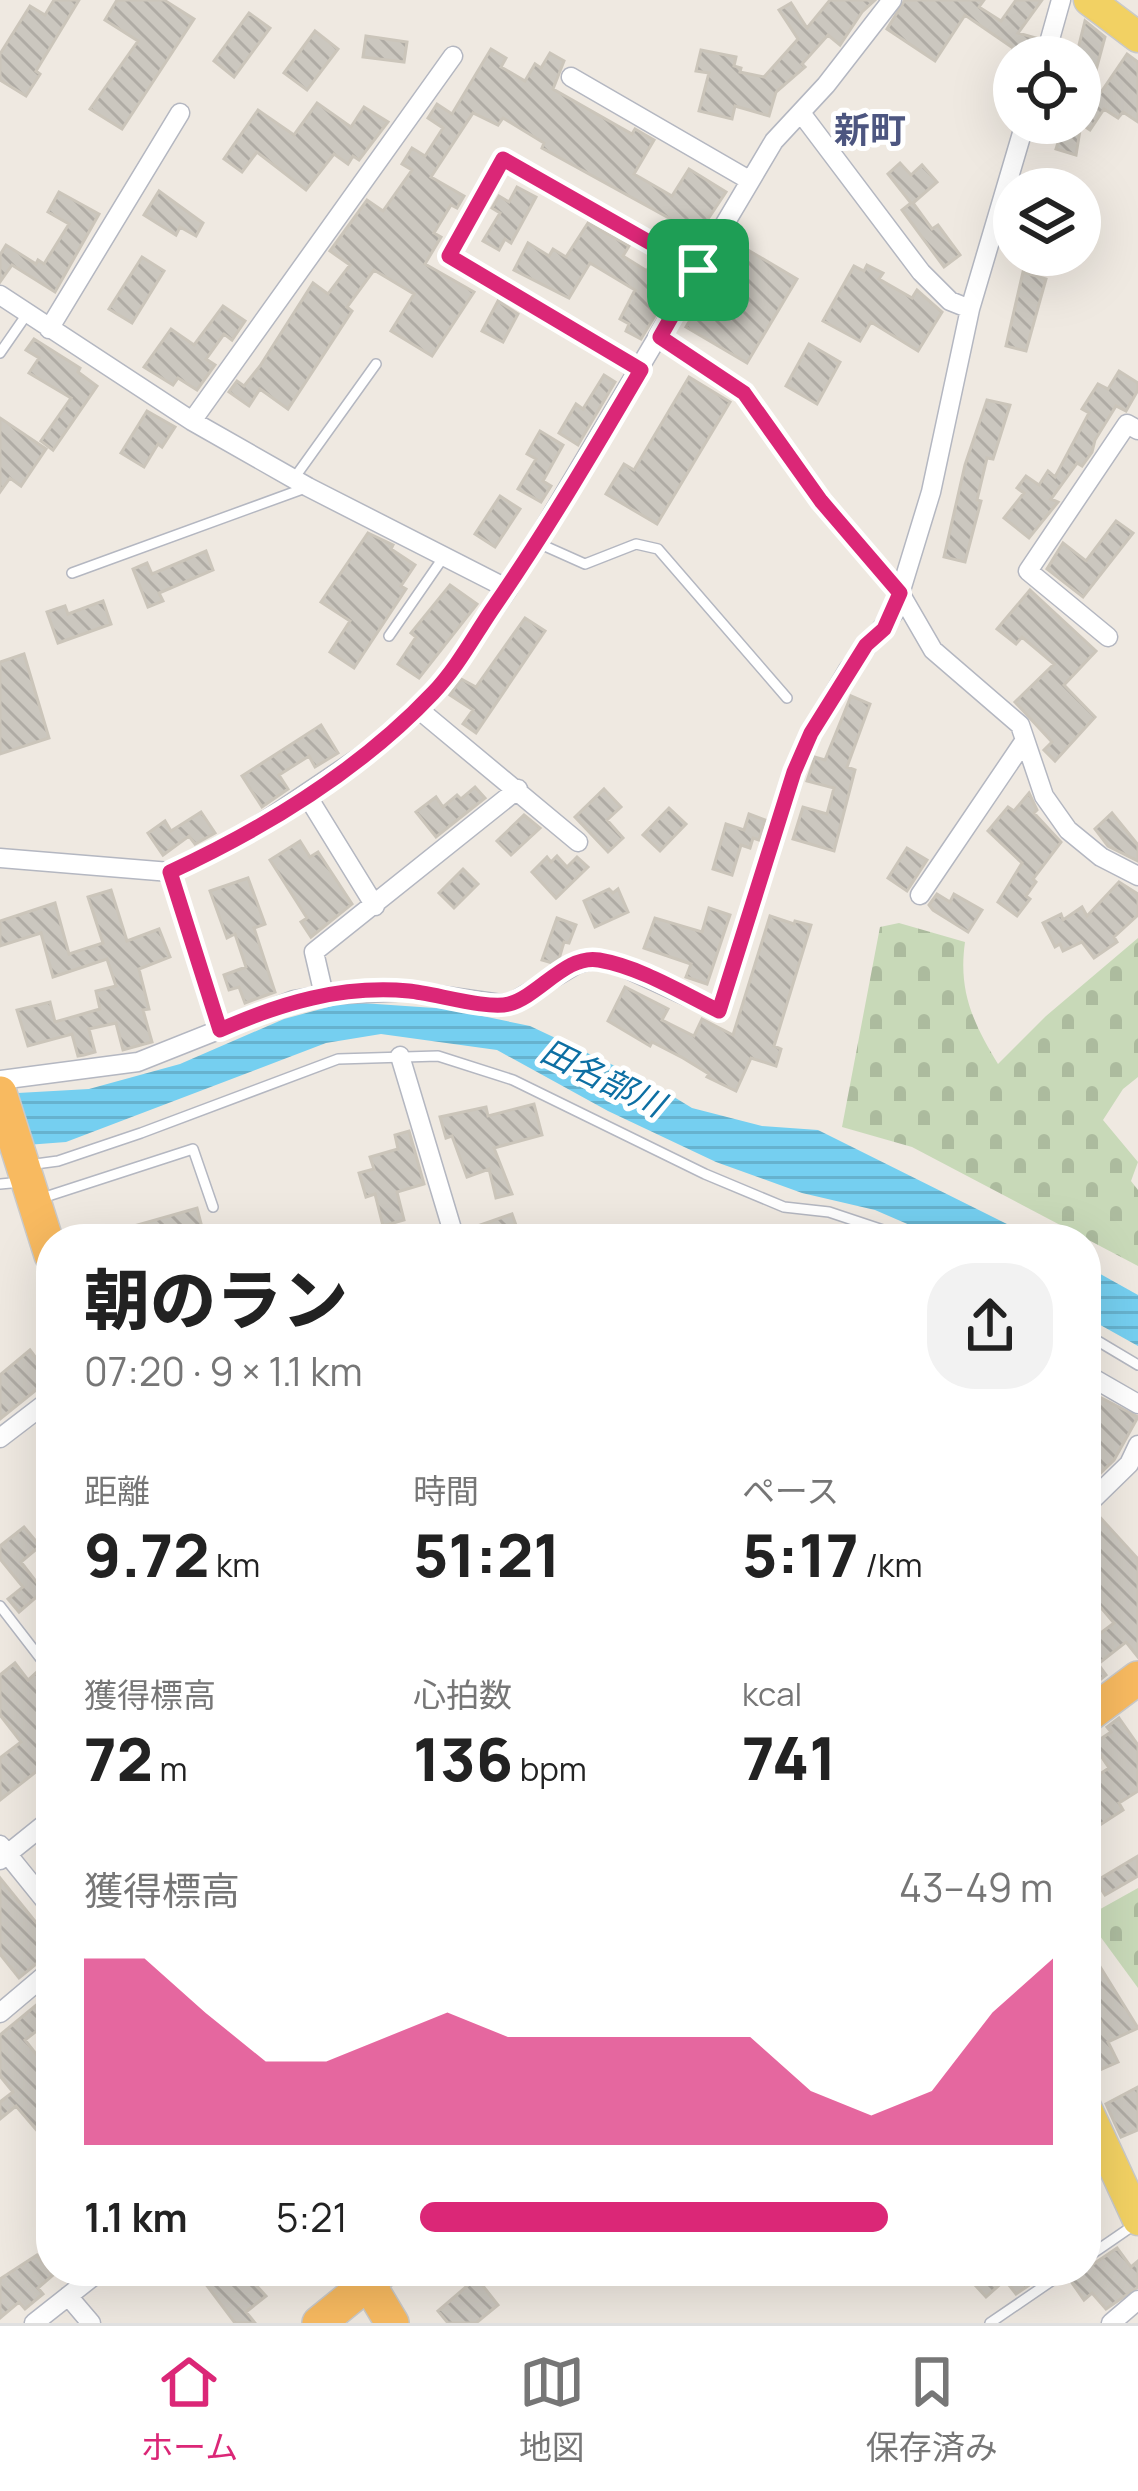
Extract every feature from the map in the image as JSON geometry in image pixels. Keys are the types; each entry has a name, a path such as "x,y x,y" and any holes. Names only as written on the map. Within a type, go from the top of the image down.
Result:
{"highway":[{"path":"0,1093 21,1178 39,1224"},
{"path":"1101,1706 1138,1678"},
{"path":"319,2323 352,2286"},
{"path":"369,2286 392,2323"}],"main road":[{"path":"1089,0 1138,37"},
{"path":"1101,2140 1138,2221"}],"street":[{"path":"0,858 170,872 254,829 307,794 384,741 436,691 538,543 774,141 892,0"},
{"path":"1051,36 1061,0"},
{"path":"192,421 453,56"},
{"path":"571,77 749,180"},
{"path":"49,328 180,113"},
{"path":"801,113 921,272 950,301 970,309"},
{"path":"0,1080 138,1062 295,1000 324,994 409,991 508,1005 594,958 719,1011 794,772 811,733 866,645 884,629 900,593 931,492 970,309 1019,144"},
{"path":"641,370 449,256 503,159 698,270"},
{"path":"0,296 192,421 508,589"},
{"path":"660,337 744,393 821,501 900,593 933,650 1020,725 1044,796 1068,830 1101,857 1138,876"},
{"path":"1108,637 1028,571 1134,421"},
{"path":"417,708 578,842"},
{"path":"920,896 1023,742"},
{"path":"324,994 314,952 518,789"},
{"path":"307,794 375,906"},
{"path":"170,872 220,1030"},
{"path":"400,1056 450,1224"},
{"path":"1101,1383 1138,1404"},
{"path":"0,1438 36,1410"},
{"path":"1101,1491 1129,1464 1138,1445"},
{"path":"36,1829 2,1853 36,1891"},
{"path":"1,2009 36,1982"},
{"path":"34,2323 81,2286"},
{"path":"68,2296 91,2323"},
{"path":"1111,2323 1138,2300"}],"lane":[{"path":"0,352 27,314"},
{"path":"72,573 301,483 376,364"},
{"path":"538,543 585,564 636,544 658,549 787,698"},
{"path":"388,636 445,555"},
{"path":"21,1178 338,1059 438,1056 513,1080 705,1174 784,1207 830,1212 866,1224"},
{"path":"21,1178 193,1150 213,1207"},
{"path":"1101,1343 1138,1364"},
{"path":"0,1606 36,1653"},
{"path":"1101,2247 1138,2221"},
{"path":"990,2323 1044,2286"}],"green space":[{"path":"899,923 965,942 964,976 970,1006 998,1064 1138,938 1138,1077 1123,1089 1103,1120 1138,1162 1131,1181 1138,1190 1138,1266 1101,1247 1101,1224 1058,1224 912,1147 842,1127 880,927"},
{"path":"1138,1888 1138,1988 1101,1937 1101,1909"}],"water":[{"name":"田名部川","path":"347,1002 449,1009 530,1026 651,1083 692,1108 762,1126 818,1130 1007,1224 907,1224 875,1210 802,1193 716,1162 608,1111 497,1050 381,1034 326,1043 66,1142 0,1147 0,1094 89,1089 180,1064 284,1019"},
{"path":"1101,1274 1138,1295 1138,1346 1101,1325"}],"building":[{"path":"54,0 79,0 26,96 0,80 0,54 30,6 45,15"},
{"path":"117,0 164,0 194,19 122,129 90,109 138,41 105,20"},
{"path":"830,0 875,0 840,45 828,35 802,64 805,67 776,92 769,116 735,106 732,119 699,111 709,73 696,71 701,50 736,57 734,66 740,72 764,77 798,39 779,10 791,3 807,28"},
{"path":"905,0 984,0 979,7 1001,21 1016,0 1042,0 1018,33 1029,36 996,36 965,15 935,61 887,29"},
{"path":"249,13 270,28 234,77 214,61"},
{"path":"1085,21 1105,37 1101,52 1101,36 1081,36"},
{"path":"315,31 338,49 307,90 284,73"},
{"path":"366,36 407,42 404,62 363,57"},
{"path":"491,49 506,58 501,67 525,81 535,64 541,68 550,53 564,61 553,89 632,134 635,129 654,140 634,174 672,196 689,169 726,192 698,234 542,148 544,143 503,118 498,125 473,113 431,177 464,196 457,208 451,205 434,233 441,237 425,264 474,292 432,356 391,331 414,294 374,270 288,409 260,389 249,406 229,392 237,381 244,386 260,366 313,283 328,294 350,265 330,251 367,200 383,211 412,170 402,164 412,148 425,156 443,128 428,118 437,104 452,114"},
{"path":"1127,54 1138,62 1138,122 1123,112 1118,118 1104,109 1101,114 1101,92"},
{"path":"317,103 351,127 364,107 388,122 359,160 353,156 348,164 334,154 306,190 257,152 242,172 224,159 258,110 294,135"},
{"path":"1058,144 1078,144 1076,155 1056,149"},
{"path":"900,163 911,175 922,165 937,182 913,203 932,229 938,225 960,255 944,267 902,210 911,203 888,174"},
{"path":"517,187 536,197 511,243 505,239 499,250 483,241 500,213 492,208 499,196 509,202"},
{"path":"159,191 203,223 196,236 180,227 176,235 144,215"},
{"path":"59,192 99,214 55,292 12,265 0,282 0,255 6,245 44,264 69,224 48,212"},
{"path":"588,223 629,246 623,256 647,271 650,264 679,275 641,339 626,331 629,324 620,319 635,290 590,263 569,298 514,270 528,243 549,256 553,249 566,257"},
{"path":"736,243 797,279 747,363 686,327"},
{"path":"142,257 164,271 132,323 109,309"},
{"path":"867,265 883,273 879,279 912,298 917,290 942,312 918,351 871,322 860,341 823,321 854,266 864,271"},
{"path":"1022,276 1046,279 1026,351 1006,346"},
{"path":"498,301 518,314 503,342 482,331"},
{"path":"223,306 245,321 232,340 224,334 206,359 215,365 197,390 178,378 173,385 144,367 171,329 194,345"},
{"path":"34,339 80,368 78,372 97,386 53,450 41,441 71,398 29,373 39,358 26,350"},
{"path":"809,344 840,362 817,404 786,386"},
{"path":"1119,371 1138,383 1138,390 1126,411 1116,406 1092,452 1082,466 1077,463 1051,499 1058,502 1029,538 1004,518 1024,493 1017,488 1026,476 1039,485 1048,471 1055,477 1089,413 1082,409 1098,384 1108,389"},
{"path":"604,375 615,382 578,445 559,433 576,404 583,409"},
{"path":"689,377 730,402 657,524 606,494 624,464 634,470"},
{"path":"987,400 1010,405 993,459 987,458 965,562 944,557 965,465"},
{"path":"147,411 175,427 144,467 121,453"},
{"path":"0,418 46,449 21,486 10,478 0,492"},
{"path":"540,431 563,445 543,481 551,486 541,502 518,489 536,459 527,454"},
{"path":"500,496 520,509 495,547 475,534"},
{"path":"1116,521 1133,533 1083,597 1047,569 1063,543 1086,561"},
{"path":"368,533 393,545 391,549 415,565 401,586 406,589 354,668 330,652 350,621 321,602"},
{"path":"206,551 213,570 159,593 163,601 148,607 133,569 147,563 152,574"},
{"path":"450,585 477,604 419,678 398,664 416,637 411,633"},
{"path":"1030,590 1096,651 1064,685 1095,717 1055,761 1044,750 1052,742 1015,702 1054,664 1022,637 1016,644 997,629"},
{"path":"103,601 111,624 58,643 47,612 65,606 68,614"},
{"path":"525,618 545,631 476,733 463,724 473,710 450,695 461,679 476,687"},
{"path":"24,654 49,738 0,754 0,662"},
{"path":"851,696 870,704 847,767 855,770 834,851 793,839 803,807 827,814 834,788 807,781 815,757 825,760"},
{"path":"321,725 338,753 315,767 309,756 279,775 288,789 262,807 242,776"},
{"path":"475,787 485,798 436,837 416,812 436,797 443,807"},
{"path":"604,789 621,807 607,820 623,838 608,852 575,817"},
{"path":"1029,793 1037,810 1034,813 1061,842 1033,879 1036,882 1026,896 1030,899 1017,916 998,902 1022,863 988,831 1008,807 1014,811"},
{"path":"669,808 686,824 660,851 643,835"},
{"path":"201,812 215,833 195,844 189,836 163,855 148,833 165,821 171,831"},
{"path":"1112,813 1138,845 1138,861 1108,846 1095,829"},
{"path":"749,814 765,820 759,840 753,838 750,848 741,845 732,875 713,869 726,824 744,830"},
{"path":"524,815 540,828 511,855 497,841"},
{"path":"300,841 310,857 318,852 352,904 311,937 301,922 307,918 270,860"},
{"path":"907,848 927,860 907,891 888,878"},
{"path":"557,856 567,867 577,857 588,867 556,898 532,872 547,857 551,862"},
{"path":"463,869 478,884 454,908 439,893"},
{"path":"248,878 265,924 254,928 275,992 245,1003 239,987 229,990 224,975 246,967 235,934 227,938 210,891"},
{"path":"1119,882 1138,894 1138,915 1114,937 1117,942 1094,958 1082,942 1063,951 1060,944 1055,947 1043,923 1061,914 1063,920 1082,907 1087,916"},
{"path":"609,889 613,893 618,889 628,912 595,927 584,901"},
{"path":"111,890 127,941 159,929 170,957 139,969 152,1042 123,1050 116,1023 89,1029 95,1052 84,1055 78,1056 72,1034 28,1046 17,1010 50,1002 55,1022 100,1009 96,991 116,986 107,959 53,977 41,933 0,946 0,921 55,903 69,954 103,943 88,897"},
{"path":"937,894 950,902 954,894 982,910 968,932 933,910 929,905"},
{"path":"709,908 730,915 707,984 686,977 691,964 644,948 655,918 702,932"},
{"path":"770,916 811,925 774,1046 781,1049 776,1066 751,1058 736,1091 608,1021 625,987 668,1009 662,1020 694,1036 702,1019 733,1035"},
{"path":"557,918 576,925 559,959 552,963 542,960"},
{"path":"534,1104 542,1135 494,1148 512,1194 496,1198 489,1169 467,1177 440,1117 486,1107 488,1116"},
{"path":"409,1131 424,1184 397,1192 404,1220 382,1224 375,1194 366,1197 359,1173 374,1169 370,1157 398,1149 395,1135"},
{"path":"197,1208 201,1224 141,1224"},
{"path":"512,1214 516,1224 483,1224"},
{"path":"30,1350 36,1358 36,1390 0,1419 0,1375"},
{"path":"1101,1398 1138,1417 1114,1460 1101,1473"},
{"path":"1101,1518 1138,1559 1138,1657 1126,1642 1101,1662 1101,1633 1114,1623 1101,1608"},
{"path":"24,1527 36,1541 36,1549 21,1562 36,1582 36,1597 19,1612 8,1599 23,1587 0,1559 0,1546"},
{"path":"15,1663 28,1680 36,1673 36,1772 0,1800 0,1758 21,1742 0,1715 0,1675"},
{"path":"1119,1718 1138,1745 1138,1791 1119,1803 1123,1810 1101,1824 1101,1773 1109,1768 1101,1756 1101,1739 1111,1732 1107,1727"},
{"path":"1138,1856 1138,1876 1105,1895 1101,1878"},
{"path":"0,1878 36,1922 36,1964 19,1978 0,1954"},
{"path":"1101,1968 1138,2028 1108,2042 1118,2062 1101,2069"},
{"path":"36,2005 36,2031 25,2040 36,2054 36,2129 16,2106 0,2119 0,2102 13,2092 0,2076 0,2035"},
{"path":"1138,2087 1138,2130 1121,2137 1106,2104"},
{"path":"1117,2248 1131,2267 1138,2261 1138,2287 1106,2309 1092,2293 1084,2300 1074,2286 1101,2286 1101,2259"},
{"path":"36,2256 36,2286 43,2294 25,2309 19,2302 0,2318 0,2279"},
{"path":"207,2286 257,2286 266,2296 246,2312 255,2323 235,2323"},
{"path":"467,2286 483,2286 498,2305 476,2323 448,2323 438,2311"},
{"path":"976,2286 998,2286 986,2297"}],"district":[{"name":"新町","path":"870,129"}],"route":[{"path":"503,159 698,270 660,337 744,393 821,501 900,593 884,629 866,645 829,699 794,772 719,1011 594,958 508,1005 409,991 324,994 295,1000 220,1030 170,872 254,829 348,767 384,741 436,691 538,543 641,370 449,256 503,159"}]}
